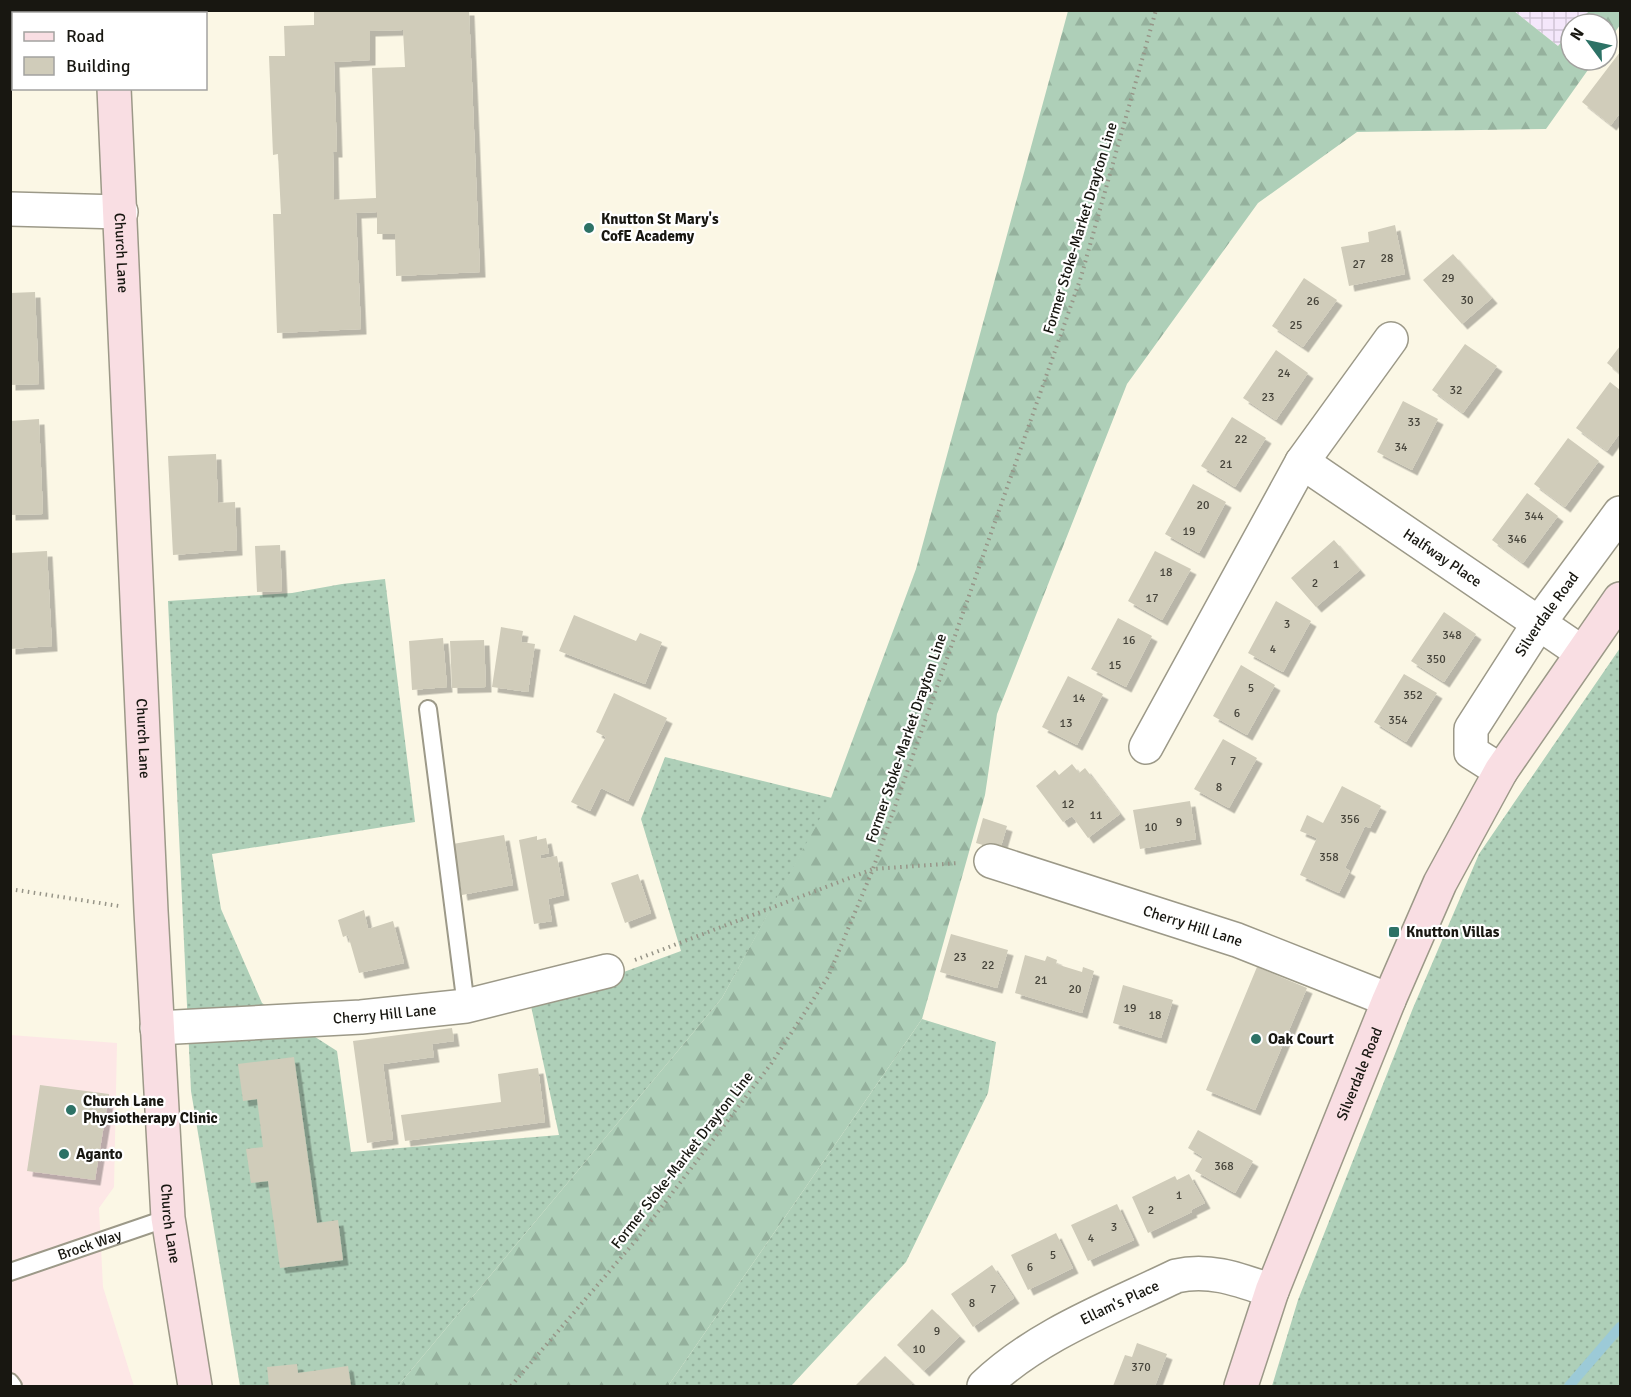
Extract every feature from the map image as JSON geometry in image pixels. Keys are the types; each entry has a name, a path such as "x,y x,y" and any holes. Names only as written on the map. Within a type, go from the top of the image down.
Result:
{"main road":[{"name":"Church Lane","path":"114,90 151,911 168,1218 195,1386"},
{"name":"Silverdale Road","path":"1241,1386 1272,1291 1389,1000 1440,883 1501,771 1581,652 1620,599"}],"street":[{"path":"10,209 121,212"},
{"path":"1146,747 1302,462 1391,339"},
{"name":"Halfway Place","path":"1302,462 1581,652"},
{"name":"Silverdale Road","path":"1501,771 1472,752 1471,729 1539,623 1620,513"},
{"name":"Cherry Hill Lane","path":"991,861 1237,940 1389,1000"},
{"name":"Cherry Hill Lane","path":"157,1028 361,1017 466,1006 607,971"},
{"name":"Ellam's Place","path":"984,1386 1012,1361 1035,1346 1176,1276 1194,1272 1210,1272 1272,1291"}],"lane":[{"path":"428,709 466,1006"},
{"name":"Brock Way","path":"10,1272 168,1218"},
{"path":"10,1382 13,1386"}],"path":[{"name":"Former Stoke-Market Drayton Line","path":"511,1386 637,1239 771,1064 828,977 873,869 1081,277 1156,10"},
{"path":"607,971 873,869 991,861"},
{"path":"10,889 151,911"}],"shaded area":[{"path":"1514,11 1589,11 1559,12 1558,46"},
{"path":"10,1035 117,1043 114,1187 99,1208 103,1287 134,1386 11,1386"}],"green space":[{"path":"1068,11 1514,11 1559,45 1559,72 1586,72 1546,129 1357,132 1258,203 1127,384 997,714 985,795 922,1019 668,1386 398,1386 722,998 831,798 916,569"},
{"path":"1620,11 1620,25 1619,12 1588,12"},
{"path":"385,579 415,822 212,854 221,909 262,1003 337,1051 351,1152 559,1135 531,1006 681,951 641,819 665,757 832,798 722,998 398,1386 240,1386 191,1091 168,601 292,593"},
{"path":"1620,648 1620,1386 1272,1386 1298,1300 1413,1008 1479,854"},
{"path":"922,1019 996,1042 988,1093 906,1262 791,1386 668,1386"}],"building":[{"path":"314,10 469,10 480,272 396,276 395,234 377,234 377,212 356,213 361,329 277,333 273,214 281,214 278,154 273,155 269,56 285,56 284,26 314,25","holes":["403,30 405,67 372,68 376,198 334,200 333,152 337,152 334,62 370,60 370,31"]},
{"path":"1619,53 1620,113 1611,125 1582,102 1605,72 1619,72"},
{"path":"1395,225 1405,274 1349,286 1341,247 1369,242 1368,232"},
{"path":"1453,254 1492,298 1462,324 1423,280"},
{"path":"1304,278 1337,300 1303,347 1272,326"},
{"path":"35,292 39,384 10,385 10,293"},
{"path":"1465,344 1497,366 1463,413 1432,390"},
{"path":"1620,346 1620,374 1607,363"},
{"path":"1276,350 1308,373 1276,420 1243,398"},
{"path":"1610,382 1620,390 1620,433 1607,451 1576,428"},
{"path":"1403,401 1438,419 1412,470 1377,452"},
{"path":"1232,417 1266,438 1235,487 1201,466"},
{"path":"39,419 43,514 10,515 10,421"},
{"path":"1568,438 1599,461 1565,507 1534,484"},
{"path":"216,454 218,503 235,502 237,550 173,555 168,456"},
{"path":"1193,484 1226,502 1199,553 1165,534"},
{"path":"1527,493 1558,516 1523,563 1492,540"},
{"path":"1334,540 1360,570 1316,607 1291,578"},
{"path":"280,545 282,591 257,592 255,546"},
{"path":"47,551 52,646 10,649 10,553"},
{"path":"1155,551 1191,569 1162,620 1128,601"},
{"path":"1276,601 1311,621 1283,672 1248,653"},
{"path":"1444,612 1476,634 1444,682 1411,661"},
{"path":"574,615 636,641 640,633 662,642 645,684 559,651"},
{"path":"1118,618 1152,636 1126,687 1091,669"},
{"path":"501,627 523,631 521,642 535,644 528,692 492,687"},
{"path":"443,638 447,687 412,690 409,641"},
{"path":"484,640 486,687 452,688 450,641"},
{"path":"1241,665 1275,685 1247,735 1213,716"},
{"path":"1404,674 1437,693 1406,742 1374,722"},
{"path":"1068,676 1103,694 1077,745 1042,727"},
{"path":"614,693 667,718 628,801 601,788 590,811 571,802 606,737 596,732"},
{"path":"1223,739 1257,758 1229,808 1194,789"},
{"path":"1072,764 1079,773 1085,768 1120,814 1088,838 1072,816 1063,822 1036,786 1055,770 1059,775"},
{"path":"1342,786 1381,806 1370,828 1365,826 1345,868 1350,871 1339,893 1300,875 1317,838 1300,831 1307,815 1323,823"},
{"path":"1190,801 1196,839 1140,849 1133,810"},
{"path":"983,818 1007,826 1000,850 976,843"},
{"path":"504,835 513,885 462,895 453,844"},
{"path":"537,836 537,840 546,838 549,853 540,855 541,859 557,856 564,895 548,899 552,921 534,924 519,840"},
{"path":"638,874 651,913 625,923 611,883"},
{"path":"364,910 368,929 393,921 404,963 359,973 348,935 343,937 338,920"},
{"path":"951,934 1008,950 997,988 940,972"},
{"path":"1025,955 1045,961 1047,956 1057,960 1056,964 1082,972 1083,967 1094,971 1082,1013 1015,993"},
{"name":"Oak Court","path":"1257,967 1307,988 1255,1110 1206,1090"},
{"path":"1123,985 1173,1000 1161,1038 1113,1023"},
{"path":"452,1028 454,1041 432,1044 434,1057 383,1064 393,1139 367,1143 353,1041"},
{"path":"294,1057 317,1223 338,1220 343,1260 280,1268 268,1181 251,1183 246,1149 263,1147 257,1099 243,1101 238,1064"},
{"path":"538,1068 545,1122 405,1141 401,1115 501,1102 498,1074"},
{"path":"40,1085 109,1094 95,1180 27,1171"},
{"path":"1198,1130 1253,1161 1235,1193 1195,1171 1203,1157 1188,1148"},
{"path":"1189,1174 1205,1203 1191,1210 1192,1212 1148,1233 1132,1197 1175,1176 1177,1180"},
{"path":"1117,1204 1134,1240 1088,1261 1071,1225"},
{"path":"1056,1233 1073,1268 1028,1290 1011,1255"},
{"path":"992,1265 1014,1298 973,1327 951,1294"},
{"path":"932,1309 960,1336 924,1371 897,1345"},
{"path":"1137,1343 1167,1354 1155,1386 1113,1386 1125,1355 1132,1357"},
{"path":"885,1356 913,1383 909,1386 855,1386"},
{"path":"297,1364 298,1373 348,1366 351,1386 269,1386 267,1367"}],"waterway":[{"path":"1569,1386 1620,1327"}],"place":[{"name":"Knutton St Mary's CofE Academy","path":"589,228"},
{"name":"Knutton Villas","path":"1394,932"},
{"name":"Oak Court","path":"1256,1039"},
{"name":"Church Lane Physiotherapy Clinic","path":"71,1110"},
{"name":"Aganto","path":"64,1154"}]}
